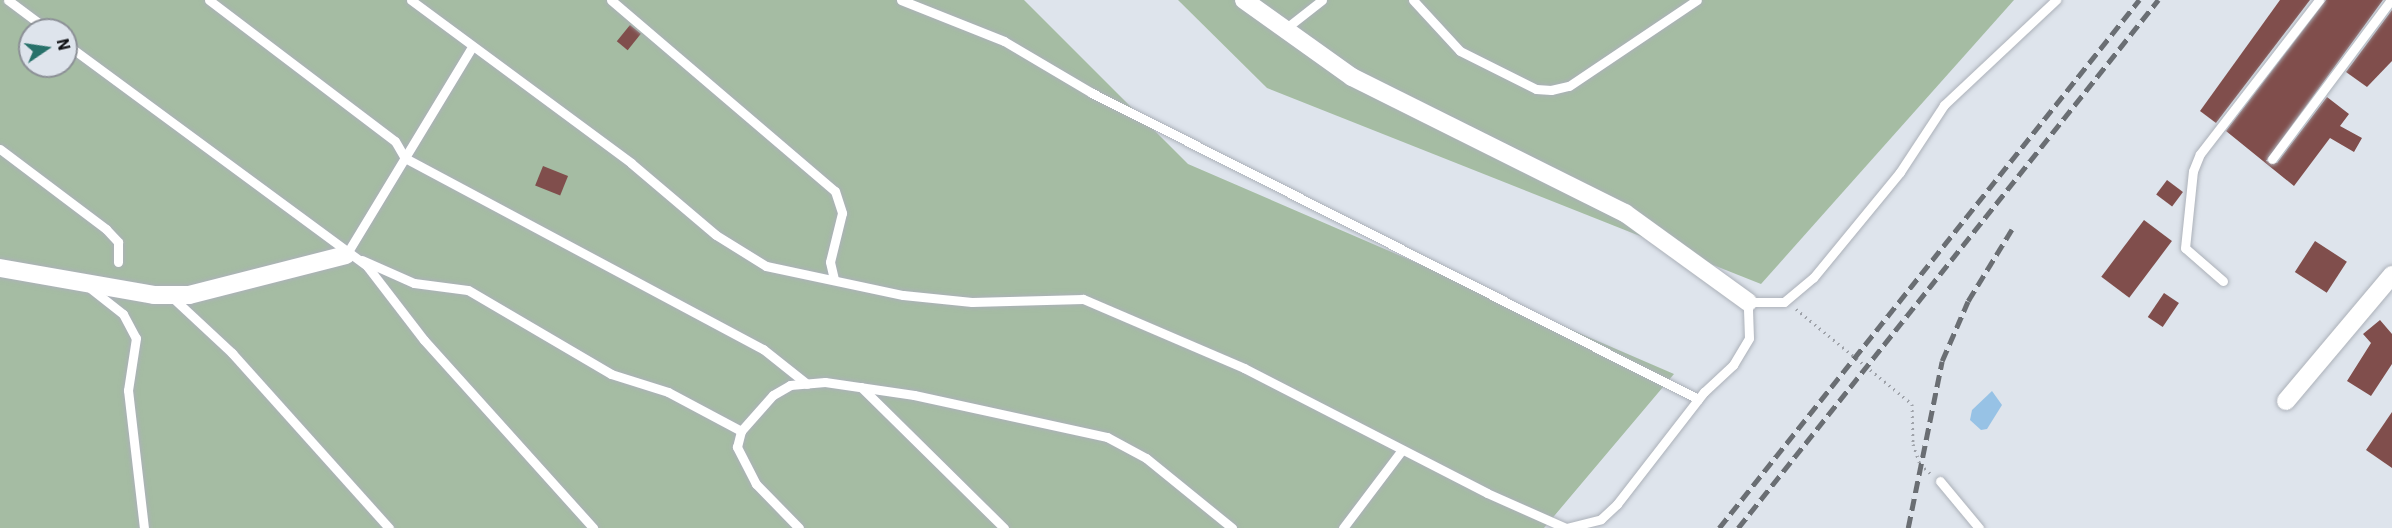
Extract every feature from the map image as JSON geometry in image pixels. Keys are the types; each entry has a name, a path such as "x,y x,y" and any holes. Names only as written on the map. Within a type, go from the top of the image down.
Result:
{"street":[{"path":"1244,0 1352,77 1625,213 1748,302"},
{"path":"0,268 86,284 168,295 244,284 346,255"},
{"path":"2286,401 2392,275"}],"lane":[{"path":"8,0 32,18"},
{"path":"209,0 395,141 405,158 763,349 807,384"},
{"path":"411,0 631,163 716,235 766,266 834,280 972,302 1083,299 1244,368 1402,450 1566,528 1601,519 1617,504 1698,399 1733,365 1749,338 1748,302 1784,302 1813,278 1900,172 1944,105 2056,0"},
{"path":"611,0 835,191 842,213 830,262 834,280"},
{"path":"901,0 1004,41 1092,93 1698,399"},
{"path":"1285,29 1322,0"},
{"path":"1413,0 1460,51 1536,89 1551,90 1569,86 1697,0"},
{"path":"2223,281 2185,248 2193,171 2200,154 2319,0"},
{"path":"2272,159 2391,0"},
{"path":"346,255 472,47"},
{"path":"78,53 346,255 367,266 424,340 593,528"},
{"path":"0,149 106,229 118,242 118,262"},
{"path":"346,255 414,282 468,290 610,374 668,392 741,431"},
{"path":"86,284 123,314 136,338 128,390 144,528"},
{"path":"168,295 232,353 389,528"},
{"path":"799,528 741,463 741,431 773,395 790,384 861,387 1107,437 1146,458 1232,528"},
{"path":"861,387 1004,528"},
{"path":"1343,528 1402,450"},
{"path":"1940,482 1979,528"}],"path":[{"path":"1784,302 1912,404 1920,464 1940,482"}],"green space":[{"path":"0,0 1024,0 1188,164 1674,374 1544,528 0,528"},
{"path":"1178,0 2014,0 1761,284 1267,88"}],"water":[{"path":"1992,391 2002,405 1987,429 1981,430 1970,420 1972,410"}],"building":[{"path":"2280,0 2310,0 2216,123 2200,111"},
{"path":"2326,0 2383,0 2266,161 2277,163 2327,97 2349,114 2340,126 2362,138 2354,152 2330,138 2294,186 2226,131"},
{"path":"2392,10 2392,61 2367,87 2346,72"},
{"path":"630,25 641,34 628,50 617,41"},
{"path":"543,166 568,176 560,196 535,185"},
{"path":"2167,180 2183,192 2172,206 2156,194"},
{"path":"2144,220 2172,241 2129,298 2101,277"},
{"path":"2315,241 2347,262 2327,293 2295,272"},
{"path":"2164,293 2179,303 2163,327 2148,317"},
{"path":"2380,320 2392,334 2392,364 2371,396 2347,381 2371,343 2363,334"},
{"path":"2392,412 2392,468 2366,450"}],"railway":[{"path":"1719,528 2139,0"},
{"path":"1738,528 2158,0"},
{"path":"1908,528 1942,361 1968,301 2012,229"}]}
